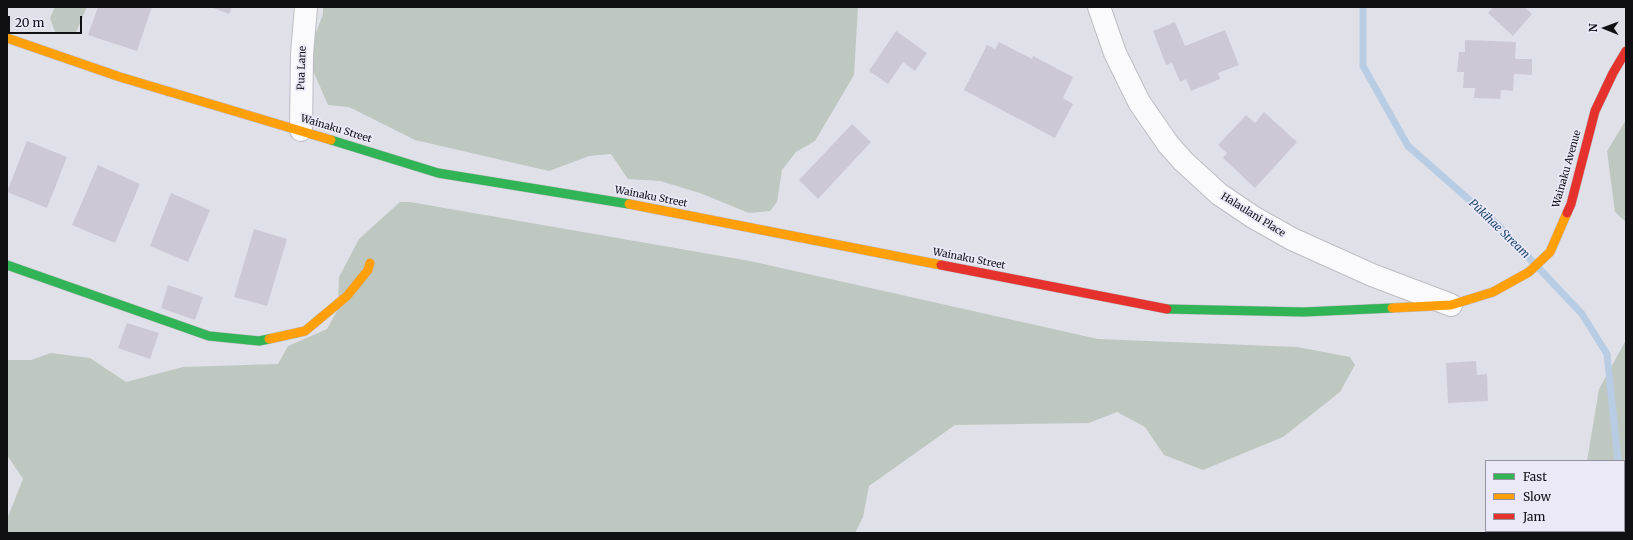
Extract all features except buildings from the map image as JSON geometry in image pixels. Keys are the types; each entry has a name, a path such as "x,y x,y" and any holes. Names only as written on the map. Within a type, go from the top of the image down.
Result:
{"street":[{"name":"Pua Lane","path":"301,130 302,54 306,7"},
{"name":"Halaulani Place","path":"1099,7 1115,54 1139,102 1168,144 1183,161 1219,194 1253,217 1292,239 1372,275 1450,305"},
{"name":"Wainaku Street","path":"7,38 120,77 301,130 438,173 615,201 1167,309 1304,312"},
{"name":"Wainaku Avenue","path":"1304,312 1450,305 1493,292 1529,272 1550,252 1571,204 1595,111 1613,73 1626,51"},
{"path":"7,265 209,336 259,341 305,330 347,296 368,270 370,263"}],"shaded area":[{"path":"55,7 87,7 76,32 55,32 50,18"},
{"path":"323,7 858,7 854,75 815,141 796,152 782,170 777,202 770,211 749,213 700,193 660,181 628,179 611,154 589,156 549,171 415,140 349,107 328,105 311,66 312,43 323,14"},
{"path":"1626,120 1626,222 1615,212 1607,151"},
{"path":"400,202 410,202 750,261 1098,339 1297,347 1350,357 1355,365 1340,392 1283,437 1203,470 1164,455 1145,427 1117,412 1089,423 955,425 869,486 863,517 855,533 7,533 7,519 23,479 7,455 7,360 31,360 51,353 90,358 126,382 183,367 278,364 288,346 327,329 338,309 339,277 359,239"},
{"path":"1626,340 1626,533 1564,533 1625,532 1625,460 1587,460 1599,389"}],"waterway":[{"name":"Pūkīhae Stream","path":"1363,7 1363,66 1408,146 1499,226 1582,314 1607,354 1618,460"}],"traffic: fast":[{"path":"331,140 438,173 629,204"},
{"path":"7,265 209,336 259,341 269,339"},
{"path":"1167,309 1304,312 1392,308"}],"traffic: slow":[{"path":"7,38 120,77 331,140"},
{"path":"629,204 941,265"},
{"path":"1392,308 1451,305 1493,292 1529,272 1550,252 1567,213"},
{"path":"269,339 305,331 347,296 368,270 370,263"}],"traffic: jam":[{"path":"1567,213 1571,204 1595,111 1613,73 1626,51"},
{"path":"941,265 1167,309"}]}
